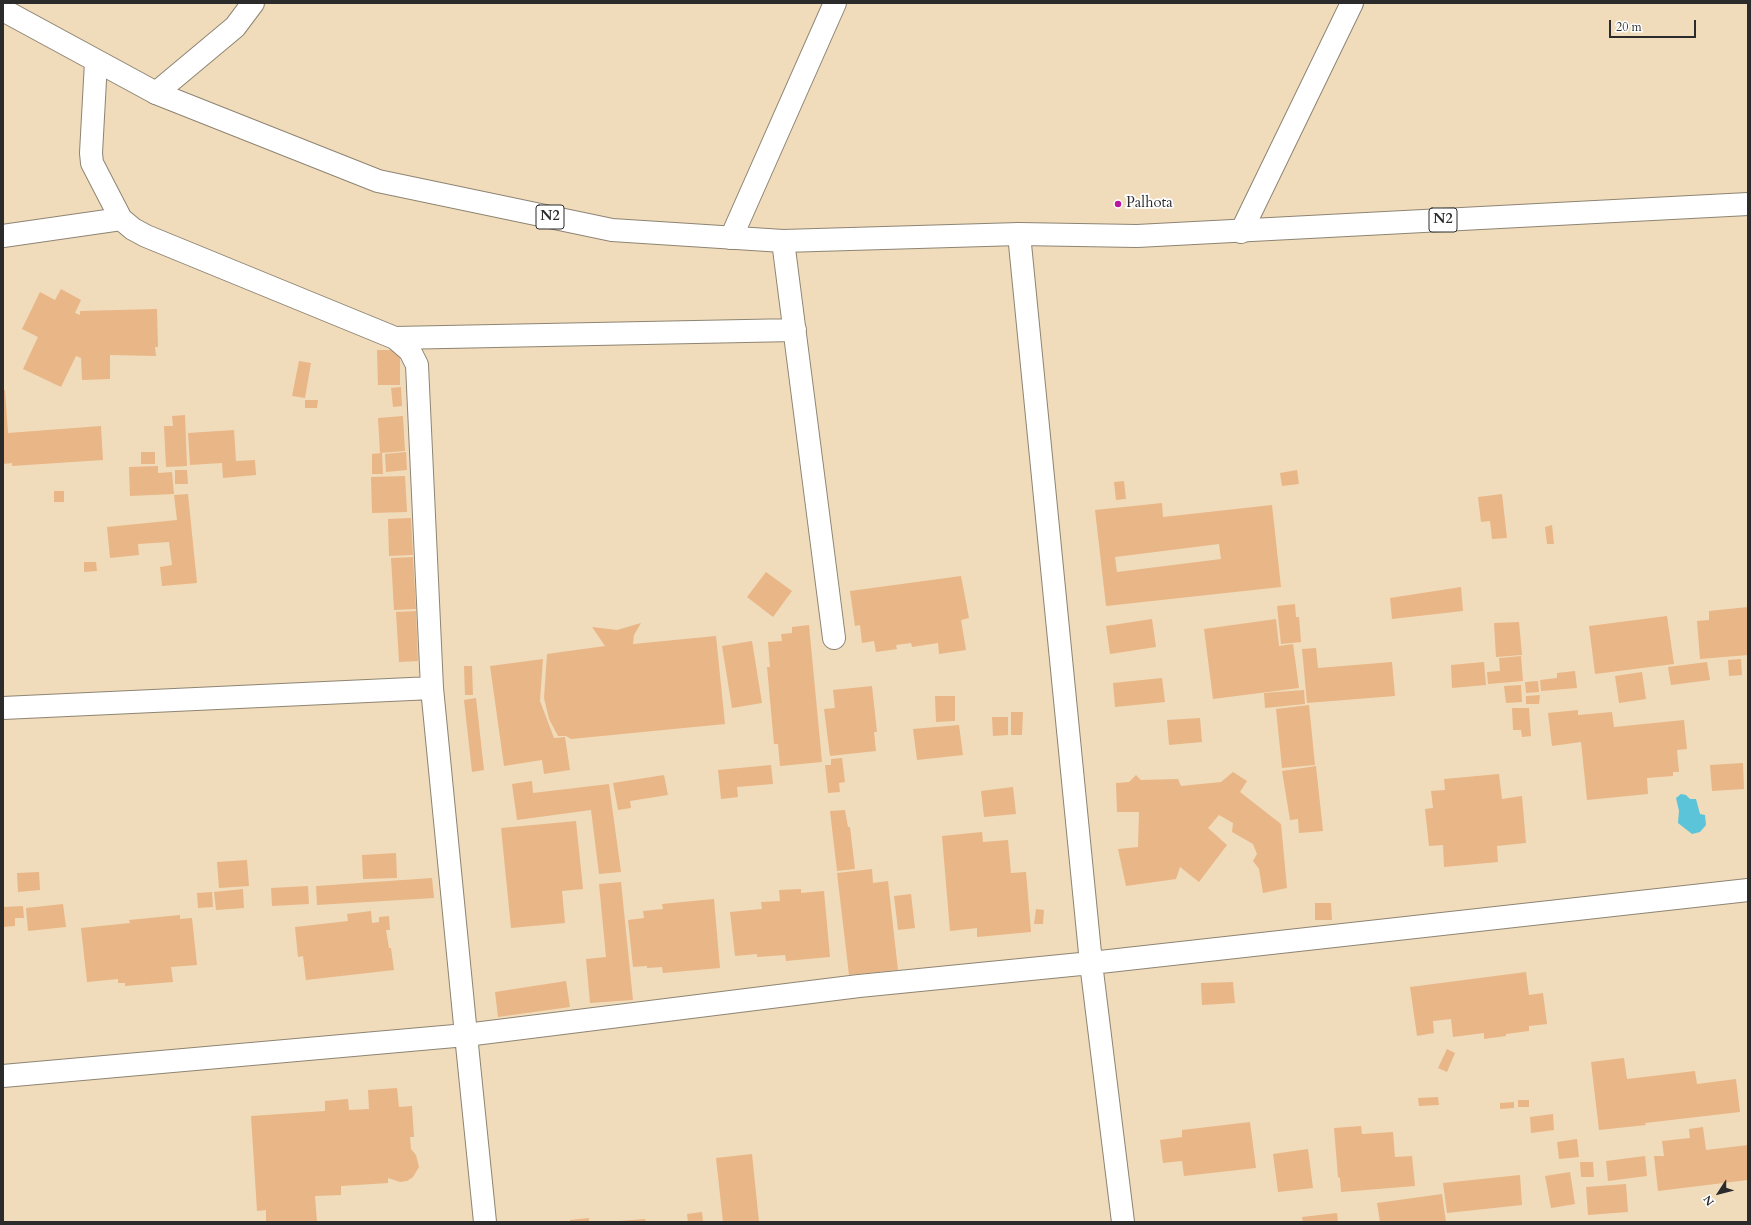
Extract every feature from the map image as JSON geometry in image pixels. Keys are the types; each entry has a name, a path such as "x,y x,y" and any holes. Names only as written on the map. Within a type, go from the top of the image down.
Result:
{"street":[{"path":"156,93 235,27 253,3"},
{"path":"731,238 835,3"},
{"path":"1241,232 1352,3"},
{"name":"N2","path":"3,10 96,62 156,93 378,181 612,230 783,241 1019,234 1137,236 1241,232 1748,204"},
{"path":"96,62 91,153 92,163 122,219 133,230 395,338 410,351 417,365 432,688 485,1222"},
{"path":"3,236 122,219"},
{"path":"1019,234 1091,963 1123,1222"},
{"path":"783,241 834,638"},
{"path":"395,338 795,330"},
{"path":"3,708 432,688"},
{"path":"3,1076 466,1035 859,986 1091,963 1748,890"}],"water":[{"path":"1681,794 1686,795 1690,799 1696,799 1700,814 1705,815 1706,825 1700,832 1692,834 1678,823 1679,811 1676,798"}],"building":[{"path":"61,289 81,300 75,313 80,315 80,311 157,309 158,347 155,347 156,356 110,355 110,379 82,380 81,358 76,356 61,387 23,369 38,337 22,329 40,292 55,300"},
{"path":"377,350 400,350 400,385 378,385"},
{"path":"299,361 311,363 305,398 292,396"},
{"path":"401,387 402,406 393,407 391,388"},
{"path":"3,390 5,390 8,433 101,426 103,460 12,466 12,463 3,464"},
{"path":"305,400 318,400 317,408 305,408"},
{"path":"185,415 187,466 166,467 164,426 173,426 172,416"},
{"path":"403,416 405,451 380,453 378,418"},
{"path":"234,430 236,461 255,460 256,475 223,478 222,463 190,465 188,433"},
{"path":"141,452 155,452 155,464 141,464"},
{"path":"406,452 407,470 386,472 385,454"},
{"path":"382,453 383,474 372,474 372,454"},
{"path":"158,466 158,473 172,472 174,494 130,496 129,467"},
{"path":"175,470 187,470 188,484 175,484"},
{"path":"1297,470 1299,484 1282,486 1280,473"},
{"path":"405,476 407,512 372,513 371,477"},
{"path":"1124,481 1126,499 1116,500 1114,482"},
{"path":"54,491 64,491 64,502 54,502"},
{"path":"188,494 197,583 162,586 160,567 172,565 169,542 138,544 139,555 110,558 107,527 177,520 174,495"},
{"path":"1502,494 1507,538 1492,539 1490,521 1481,522 1478,497"},
{"path":"1162,503 1163,517 1272,505 1281,587 1106,606 1095,510","holes":["1219,544 1221,559 1117,572 1115,557"]},
{"path":"411,518 413,555 389,556 388,519"},
{"path":"1552,525 1554,544 1547,544 1545,527"},
{"path":"413,557 416,609 394,610 391,558"},
{"path":"84,562 96,562 97,571 84,572"},
{"path":"766,572 792,591 773,617 747,597"},
{"path":"961,576 969,618 961,620 966,650 939,654 938,643 912,647 911,643 896,645 897,649 876,652 874,641 862,643 860,625 855,626 850,591"},
{"path":"1461,587 1463,611 1392,619 1390,598"},
{"path":"1295,604 1296,617 1299,617 1301,642 1281,644 1277,606"},
{"path":"1748,607 1748,655 1700,659 1697,621 1709,620 1709,611"},
{"path":"416,611 418,661 399,662 396,612"},
{"path":"1667,616 1674,664 1595,674 1589,626"},
{"path":"1152,619 1156,647 1110,654 1106,626"},
{"path":"1276,619 1279,646 1293,644 1299,688 1213,699 1204,629"},
{"path":"1519,622 1522,655 1496,657 1494,623"},
{"path":"641,623 634,635 633,644 716,636 725,724 571,739 566,736 558,736 549,719 544,698 547,654 605,646 592,627 617,630"},
{"path":"809,625 822,762 780,766 778,744 774,744 767,667 770,667 768,642 782,641 781,634 792,633 792,627"},
{"path":"752,641 762,703 732,708 722,646"},
{"path":"1316,648 1318,668 1392,662 1395,696 1307,703 1302,649"},
{"path":"1521,656 1523,681 1488,684 1487,672 1500,671 1499,658"},
{"path":"543,659 540,701 554,738 565,737 570,770 544,774 542,760 504,766 490,666"},
{"path":"1741,659 1742,675 1729,676 1728,660"},
{"path":"1484,662 1486,685 1452,688 1451,665"},
{"path":"1707,662 1710,680 1671,685 1668,667"},
{"path":"464,666 472,666 473,695 465,695"},
{"path":"1575,671 1577,688 1541,691 1540,680 1557,678 1557,673"},
{"path":"1642,672 1646,699 1619,703 1615,676"},
{"path":"1162,678 1165,702 1115,707 1113,683"},
{"path":"1538,681 1539,692 1526,693 1525,682"},
{"path":"1521,685 1522,702 1506,703 1504,686"},
{"path":"872,686 877,732 874,732 876,751 830,756 824,709 835,708 833,690"},
{"path":"1304,690 1305,704 1265,708 1264,693"},
{"path":"1540,695 1539,704 1526,704 1526,696"},
{"path":"935,696 955,696 955,721 936,722"},
{"path":"476,698 484,770 472,772 464,700"},
{"path":"1309,705 1315,765 1282,768 1276,709"},
{"path":"1512,708 1529,708 1531,736 1522,737 1521,730 1513,730"},
{"path":"1578,710 1578,715 1612,712 1614,727 1684,720 1687,749 1677,750 1679,772 1673,772 1673,776 1647,778 1648,794 1587,800 1581,742 1552,746 1548,713"},
{"path":"1011,712 1023,712 1022,735 1011,735"},
{"path":"992,717 1008,717 1008,735 993,736"},
{"path":"1200,718 1202,742 1169,745 1167,720"},
{"path":"959,725 963,755 917,760 913,729"},
{"path":"842,758 845,782 839,783 840,792 828,793 825,765 831,765 831,759"},
{"path":"1743,763 1744,789 1712,791 1710,765"},
{"path":"771,765 773,784 737,787 738,797 721,799 718,770"},
{"path":"1316,766 1323,831 1299,833 1298,819 1290,820 1282,771"},
{"path":"1233,772 1247,781 1240,792 1281,824 1287,888 1263,893 1259,869 1253,861 1257,854 1253,844 1232,832 1233,823 1219,815 1208,828 1227,845 1199,882 1180,867 1176,879 1126,886 1118,849 1138,847 1139,812 1117,812 1116,783 1129,782 1136,775 1141,780 1178,779 1181,786 1221,782"},
{"path":"1499,774 1502,799 1522,796 1526,843 1497,846 1498,862 1444,867 1443,845 1429,846 1425,809 1433,808 1431,791 1445,790 1444,779"},
{"path":"664,775 668,795 630,801 631,808 618,810 613,783"},
{"path":"532,781 533,793 609,784 621,872 599,874 591,810 517,820 512,784"},
{"path":"1013,787 1016,814 984,817 981,791"},
{"path":"845,810 848,827 850,827 855,869 837,871 830,811"},
{"path":"576,821 583,889 562,891 565,923 511,928 501,828"},
{"path":"982,832 983,842 1008,840 1011,873 1026,872 1031,932 977,937 977,928 950,931 942,836"},
{"path":"396,853 397,878 363,879 362,855"},
{"path":"247,860 249,886 219,888 217,862"},
{"path":"872,869 873,883 888,881 898,970 849,975 837,873"},
{"path":"39,872 40,890 18,892 17,873"},
{"path":"432,878 434,898 317,905 316,886"},
{"path":"621,882 633,1000 590,1003 586,959 606,957 599,884"},
{"path":"308,886 309,904 272,906 271,888"},
{"path":"243,889 244,908 216,910 214,892"},
{"path":"801,889 801,893 824,891 830,957 786,961 785,955 757,957 757,954 735,956 730,912 762,909 761,902 780,901 779,890"},
{"path":"212,892 213,907 198,908 197,893"},
{"path":"911,894 915,928 898,930 894,896"},
{"path":"714,899 720,968 663,973 662,967 633,967 628,920 644,918 643,911 663,909 662,904"},
{"path":"1315,903 1331,903 1332,920 1315,920"},
{"path":"63,904 66,927 28,931 26,908"},
{"path":"23,906 24,918 15,918 15,926 3,927 3,907"},
{"path":"1036,909 1044,910 1043,924 1034,924"},
{"path":"371,911 372,923 379,922 379,917 389,916 390,930 386,930 389,948 391,948 394,970 306,980 303,956 298,957 295,927 348,921 347,914"},
{"path":"180,915 180,919 192,918 197,965 171,967 173,982 125,986 125,983 118,983 118,979 87,982 81,928 130,923 129,920"},
{"path":"1526,972 1529,995 1543,993 1547,1024 1529,1026 1529,1031 1484,1039 1484,1033 1453,1037 1451,1019 1433,1021 1434,1033 1417,1036 1410,987"},
{"path":"566,981 570,1007 498,1017 495,992"},
{"path":"1233,982 1235,1003 1202,1005 1201,983"},
{"path":"1447,1049 1455,1053 1447,1072 1438,1068"},
{"path":"1624,1058 1627,1079 1695,1071 1697,1084 1736,1079 1740,1112 1599,1130 1591,1062"},
{"path":"397,1088 399,1107 412,1106 414,1137 410,1137 411,1149 416,1155 419,1167 413,1177 407,1181 400,1182 388,1178 388,1183 341,1186 341,1195 315,1196 317,1222 266,1222 266,1210 257,1211 251,1116 325,1111 325,1101 348,1099 349,1110 369,1109 368,1090"},
{"path":"1438,1097 1439,1105 1419,1106 1418,1098"},
{"path":"1518,1100 1529,1100 1529,1107 1518,1107"},
{"path":"1514,1102 1514,1108 1500,1109 1500,1103"},
{"path":"1553,1114 1554,1130 1531,1133 1530,1117"},
{"path":"1250,1122 1256,1168 1184,1176 1182,1161 1163,1163 1160,1140 1182,1137 1182,1130"},
{"path":"1361,1126 1362,1134 1393,1132 1395,1157 1412,1156 1415,1186 1341,1192 1340,1178 1338,1177 1334,1128"},
{"path":"1703,1127 1706,1150 1748,1145 1748,1180 1658,1191 1654,1156 1664,1156 1662,1141 1690,1138 1689,1129"},
{"path":"1577,1139 1579,1157 1559,1159 1557,1142"},
{"path":"1308,1149 1313,1188 1278,1192 1273,1154"},
{"path":"752,1154 759,1222 723,1222 716,1158"},
{"path":"1645,1156 1647,1176 1608,1181 1606,1161"},
{"path":"1580,1162 1593,1162 1594,1177 1581,1177"},
{"path":"1570,1172 1575,1204 1551,1208 1545,1176"},
{"path":"1520,1175 1522,1205 1447,1213 1443,1183"},
{"path":"1626,1184 1628,1212 1588,1215 1586,1187"},
{"path":"1442,1194 1446,1222 1380,1222 1377,1203"},
{"path":"702,1212 703,1222 688,1222 687,1214"},
{"path":"1337,1213 1338,1222 1303,1222 1302,1217"},
{"path":"589,1218 589,1222 570,1222 570,1220"},
{"path":"645,1219 646,1222 619,1222 619,1221"}],"place":[{"name":"Palhota","path":"1118,204"}]}
